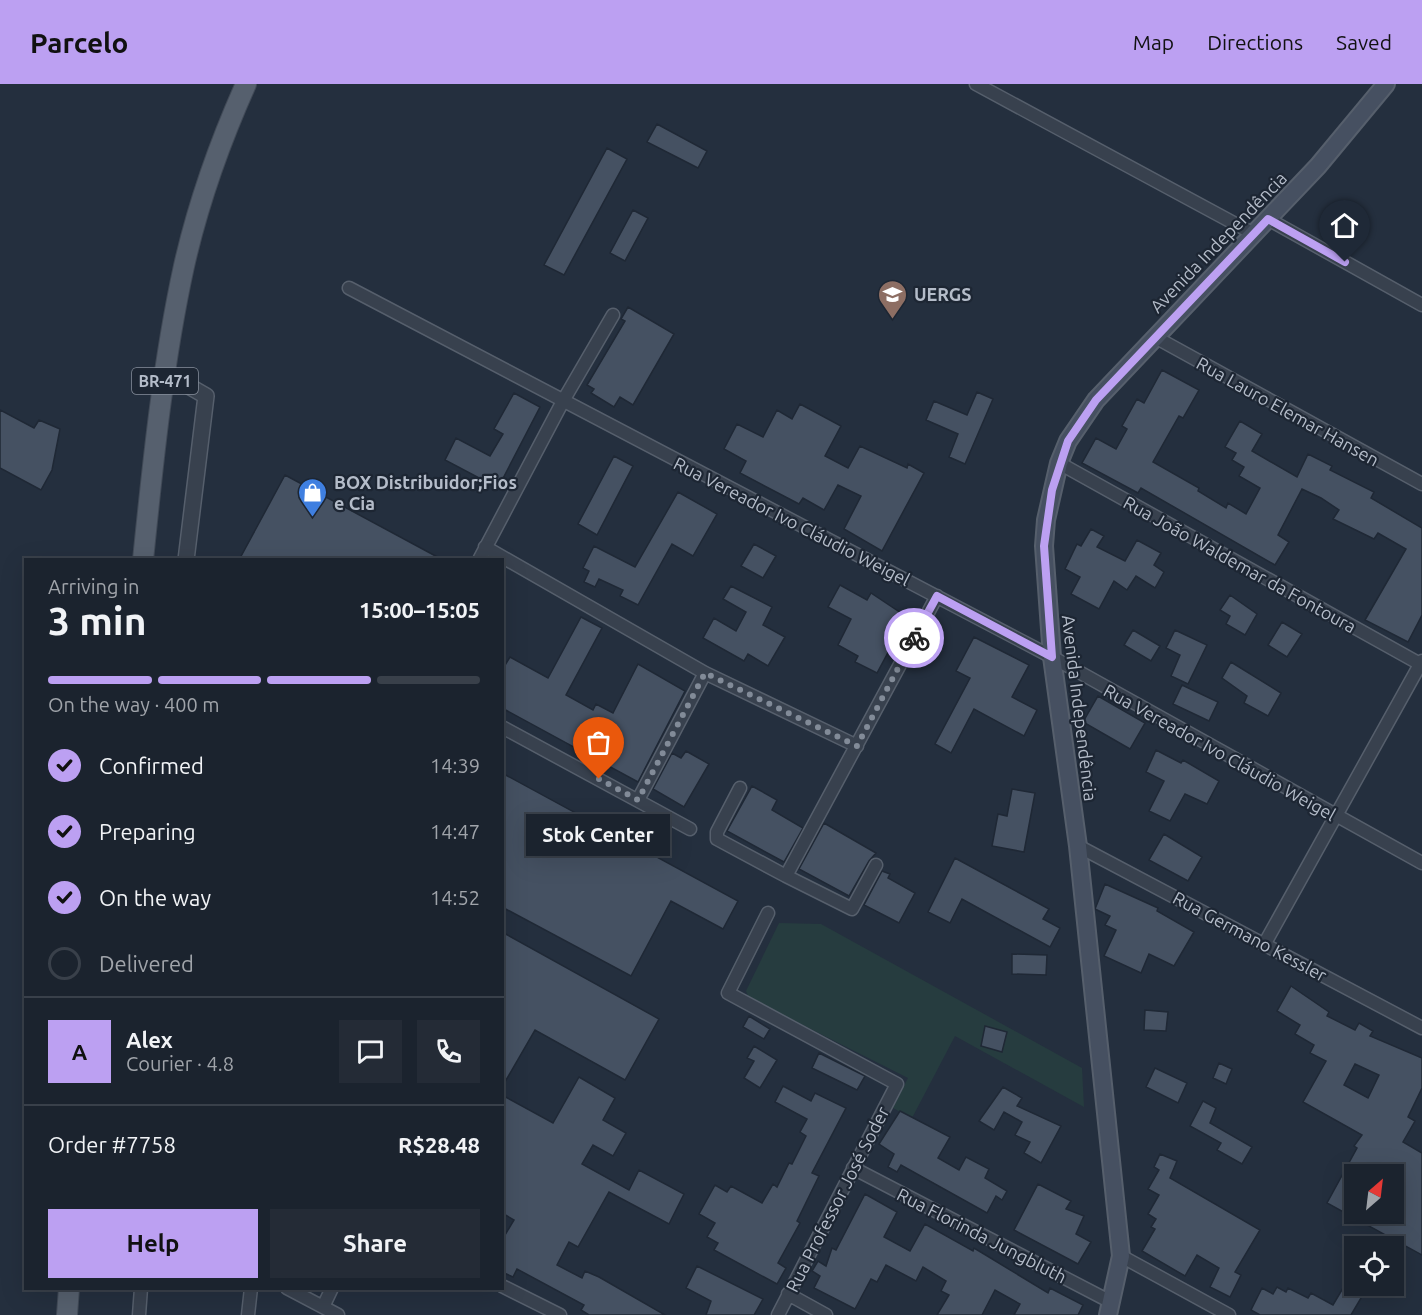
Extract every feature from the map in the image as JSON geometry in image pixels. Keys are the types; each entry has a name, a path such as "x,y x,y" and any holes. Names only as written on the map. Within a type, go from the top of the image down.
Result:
{"main road":[{"name":"BR-471","path":"143,558 154,452 187,255 201,205 246,84"},
{"name":"Avenida Independência","path":"1110,1309 1121,1256 1078,846 1052,657 1044,546 1046,520 1059,463 1068,441 1096,400 1318,166 1386,84"},
{"path":"67,1315 69,1290"}],"street":[{"path":"976,84 1254,234"},
{"path":"1268,219 1422,305"},
{"name":"Rua Vereador Ivo Cláudio Weigel","path":"349,288 1052,657 1422,863"},
{"path":"480,558 562,401 613,315"},
{"name":"Rua Lauro Elemar Hansen","path":"1155,337 1422,484"},
{"path":"166,374 206,396 186,558"},
{"name":"Rua João Waldemar da Fontoura","path":"1059,463 1421,663"},
{"path":"485,547 705,673 857,746"},
{"path":"786,876 937,596"},
{"path":"1265,943 1421,663"},
{"path":"638,800 705,673"},
{"path":"504,728 690,829"},
{"path":"740,788 717,838 852,909 876,865"},
{"name":"Rua Germano Kessler","path":"1078,846 1422,1028"},
{"name":"Rua Professor José Soder","path":"768,912 728,993 897,1084 778,1315"},
{"name":"Rua Florinda Jungbluth","path":"853,1168 1110,1309"},
{"path":"1121,1256 1229,1315"},
{"path":"504,1287 545,1311 560,1315"},
{"path":"139,1315 141,1290"},
{"path":"248,1315 251,1290"},
{"path":"291,1290 338,1315"},
{"path":"322,1307 331,1290"},
{"path":"788,1294 826,1315"}],"green space":[{"path":"779,923 821,924 1082,1068 1084,1107 955,1036 912,1118 893,1108 908,1078 749,998 746,991"}],"building":[{"path":"657,124 707,151 698,168 647,142"},
{"path":"607,148 627,159 564,275 544,265"},
{"path":"633,210 648,218 625,261 610,253"},
{"path":"628,307 674,334 633,405 620,397 614,407 591,393 594,389 587,385 625,321 621,319"},
{"path":"1162,370 1199,390 1183,418 1179,416 1153,462 1199,488 1198,491 1226,508 1228,503 1246,514 1260,488 1239,476 1244,467 1232,460 1236,453 1225,447 1240,421 1262,434 1252,451 1297,477 1308,454 1332,466 1330,470 1374,492 1371,498 1422,528 1422,615 1408,642 1365,620 1406,549 1378,533 1374,539 1333,519 1339,510 1321,498 1302,489 1278,535 1289,542 1275,565 1141,488 1138,493 1082,463 1096,438 1116,449 1127,429 1122,426 1137,399 1144,403"},
{"path":"977,392 993,399 965,464 949,457 958,434 926,420 934,401 967,415"},
{"path":"514,393 540,407 498,488 445,460 456,438 490,456 503,434 494,429"},
{"path":"800,404 841,426 825,456 848,468 860,446 907,468 908,464 924,473 882,551 844,529 861,496 838,485 824,510 803,498 799,504 740,473 746,461 724,449 737,424 763,437 777,410 792,419"},
{"path":"0,410 34,428 39,420 60,429 52,470 41,490 0,468"},
{"path":"614,456 633,466 597,535 578,524"},
{"name":"BOX Distribuidor;Fios e Cia","path":"285,475 439,558 240,558"},
{"path":"678,492 717,514 693,556 672,544 638,605 620,596 623,590 599,579 595,587 584,582 589,571 583,568 594,546 635,567"},
{"path":"1091,529 1104,536 1097,547 1125,561 1137,540 1161,553 1154,565 1164,572 1155,588 1136,576 1127,590 1114,581 1099,609 1071,594 1080,577 1065,569 1077,544 1081,546"},
{"path":"754,544 776,556 763,578 741,566"},
{"path":"840,585 867,600 871,593 907,617 877,673 855,662 858,656 838,645 851,619 828,607"},
{"path":"731,586 772,607 763,625 785,637 768,666 748,654 744,661 703,638 714,618 736,631 746,612 723,599"},
{"path":"1230,595 1257,614 1245,635 1226,624 1230,616 1220,610"},
{"path":"581,617 602,628 566,695 593,710 596,704 613,713 638,664 685,691 638,782 504,709 504,667 510,657 548,678"},
{"path":"1282,622 1302,634 1287,657 1268,645"},
{"path":"1133,630 1160,646 1151,661 1124,645"},
{"path":"1175,630 1207,645 1188,684 1171,676 1180,655 1166,648"},
{"path":"974,637 1029,665 1012,697 1037,710 1024,736 974,709 951,753 935,744 970,678 956,671"},
{"path":"1231,662 1281,693 1268,716 1244,703 1247,696 1222,678"},
{"path":"1182,685 1218,702 1209,721 1173,704"},
{"path":"1098,696 1145,723 1130,749 1083,722"},
{"path":"1156,750 1181,763 1183,760 1219,781 1207,804 1185,794 1170,821 1149,811 1164,781 1146,772"},
{"path":"686,751 709,764 684,807 653,789 672,753 681,758"},
{"path":"504,774 738,901 723,929 671,901 631,976 504,908"},
{"path":"752,786 777,800 772,810 803,828 784,862 727,831"},
{"path":"1012,789 1035,793 1024,852 992,846 998,814 1007,816"},
{"path":"824,823 876,853 849,896 799,869"},
{"path":"1164,834 1202,857 1188,881 1149,860"},
{"path":"955,858 1049,909 1043,919 1060,928 1050,947 962,899 950,923 928,912"},
{"path":"882,871 890,874 888,878 915,893 899,923 864,905"},
{"path":"1105,884 1158,908 1157,911 1194,932 1174,966 1149,954 1141,973 1104,956 1116,930 1105,925 1110,916 1095,909"},
{"path":"504,933 659,1019 625,1080 535,1030 504,1084"},
{"path":"1012,954 1047,955 1046,975 1012,974"},
{"path":"1291,986 1329,1012 1327,1016 1355,1030 1359,1023 1373,1031 1370,1036 1422,1058 1422,1088 1408,1117 1415,1121 1403,1142 1422,1153 1422,1255 1404,1245 1404,1236 1387,1236 1365,1224 1404,1224 1404,1164 1348,1164 1357,1148 1354,1146 1362,1135 1303,1102 1326,1061 1310,1053 1314,1045 1295,1034 1300,1025 1277,1011","holes":["1355,1064 1379,1075 1368,1098 1344,1085"]},
{"path":"1145,1010 1168,1012 1166,1031 1144,1030"},
{"path":"749,1016 770,1029 764,1039 743,1027"},
{"path":"985,1026 1007,1032 1002,1052 981,1046"},
{"path":"754,1046 777,1060 760,1088 744,1078 754,1061 747,1058"},
{"path":"819,1053 865,1076 857,1090 812,1068"},
{"path":"1219,1063 1232,1069 1226,1084 1213,1078"},
{"path":"1155,1068 1187,1083 1178,1103 1146,1087"},
{"path":"579,1077 615,1098 603,1120 626,1133 613,1156 593,1145 582,1164 629,1190 639,1170 684,1194 669,1224 609,1192 578,1247 569,1242 557,1265 582,1278 585,1271 599,1277 665,1315 589,1315 581,1310 584,1305 517,1269 513,1277 504,1273 504,1237 514,1220 504,1214 504,1096 553,1123"},
{"path":"783,1086 811,1101 815,1093 846,1108 812,1173 819,1176 797,1221 800,1223 778,1263 786,1268 777,1284 714,1250 718,1243 707,1237 715,1223 699,1214 715,1185 727,1192 731,1186 762,1203 773,1184 777,1187 806,1136 800,1132 807,1119 775,1102"},
{"path":"1003,1087 1022,1098 1017,1106 1061,1126 1041,1163 1024,1153 1030,1142 1015,1135 1022,1122 1004,1112 994,1130 979,1121"},
{"path":"1203,1101 1216,1108 1210,1123 1252,1147 1242,1164 1217,1150 1221,1143 1190,1126"},
{"path":"900,1111 950,1137 938,1158 959,1170 966,1157 989,1169 985,1178 1007,1191 1002,1200 996,1196 987,1213 901,1165 897,1172 888,1167 894,1154 879,1144"},
{"path":"1160,1154 1177,1161 1170,1178 1260,1230 1235,1272 1241,1275 1230,1297 1210,1287 1219,1268 1197,1255 1185,1276 1142,1251 1155,1229 1151,1227 1156,1219 1148,1214 1159,1195 1148,1189 1159,1170 1154,1167"},
{"path":"1344,1172 1344,1212 1327,1203"},
{"path":"1038,1184 1071,1201 1066,1209 1084,1216 1076,1234 1091,1242 1078,1264 1014,1230"},
{"path":"865,1194 897,1212 884,1237 910,1251 925,1224 973,1251 974,1248 1048,1293 1050,1288 1083,1305 1078,1315 1014,1315 1020,1304 995,1290 982,1315 937,1315 949,1295 941,1291 946,1281 923,1267 916,1281 886,1265 877,1282 871,1279 855,1309 814,1288 820,1276 812,1271 818,1261 826,1266 832,1248 836,1250"},
{"path":"697,1266 763,1299 754,1315 706,1315 711,1301 686,1288"},
{"path":"1344,1286 1344,1296 1362,1296 1351,1315 1260,1315 1251,1310 1262,1288 1273,1294 1277,1287 1286,1292 1288,1288 1308,1298 1311,1293 1333,1305"}],"way so far":[{"path":"599,779 638,800 705,673 857,746 914,638"}],"place":[{"name":"UERGS","path":"893,320"},
{"name":"BOX Distribuidor;Fios e Cia","path":"313,518"},
{"name":"Stok Center","path":"599,779"}],"route":[{"path":"914,638 937,596 1052,657 1045,575 1046,520 1059,463 1068,441 1096,400 1268,219 1345,262"}]}
